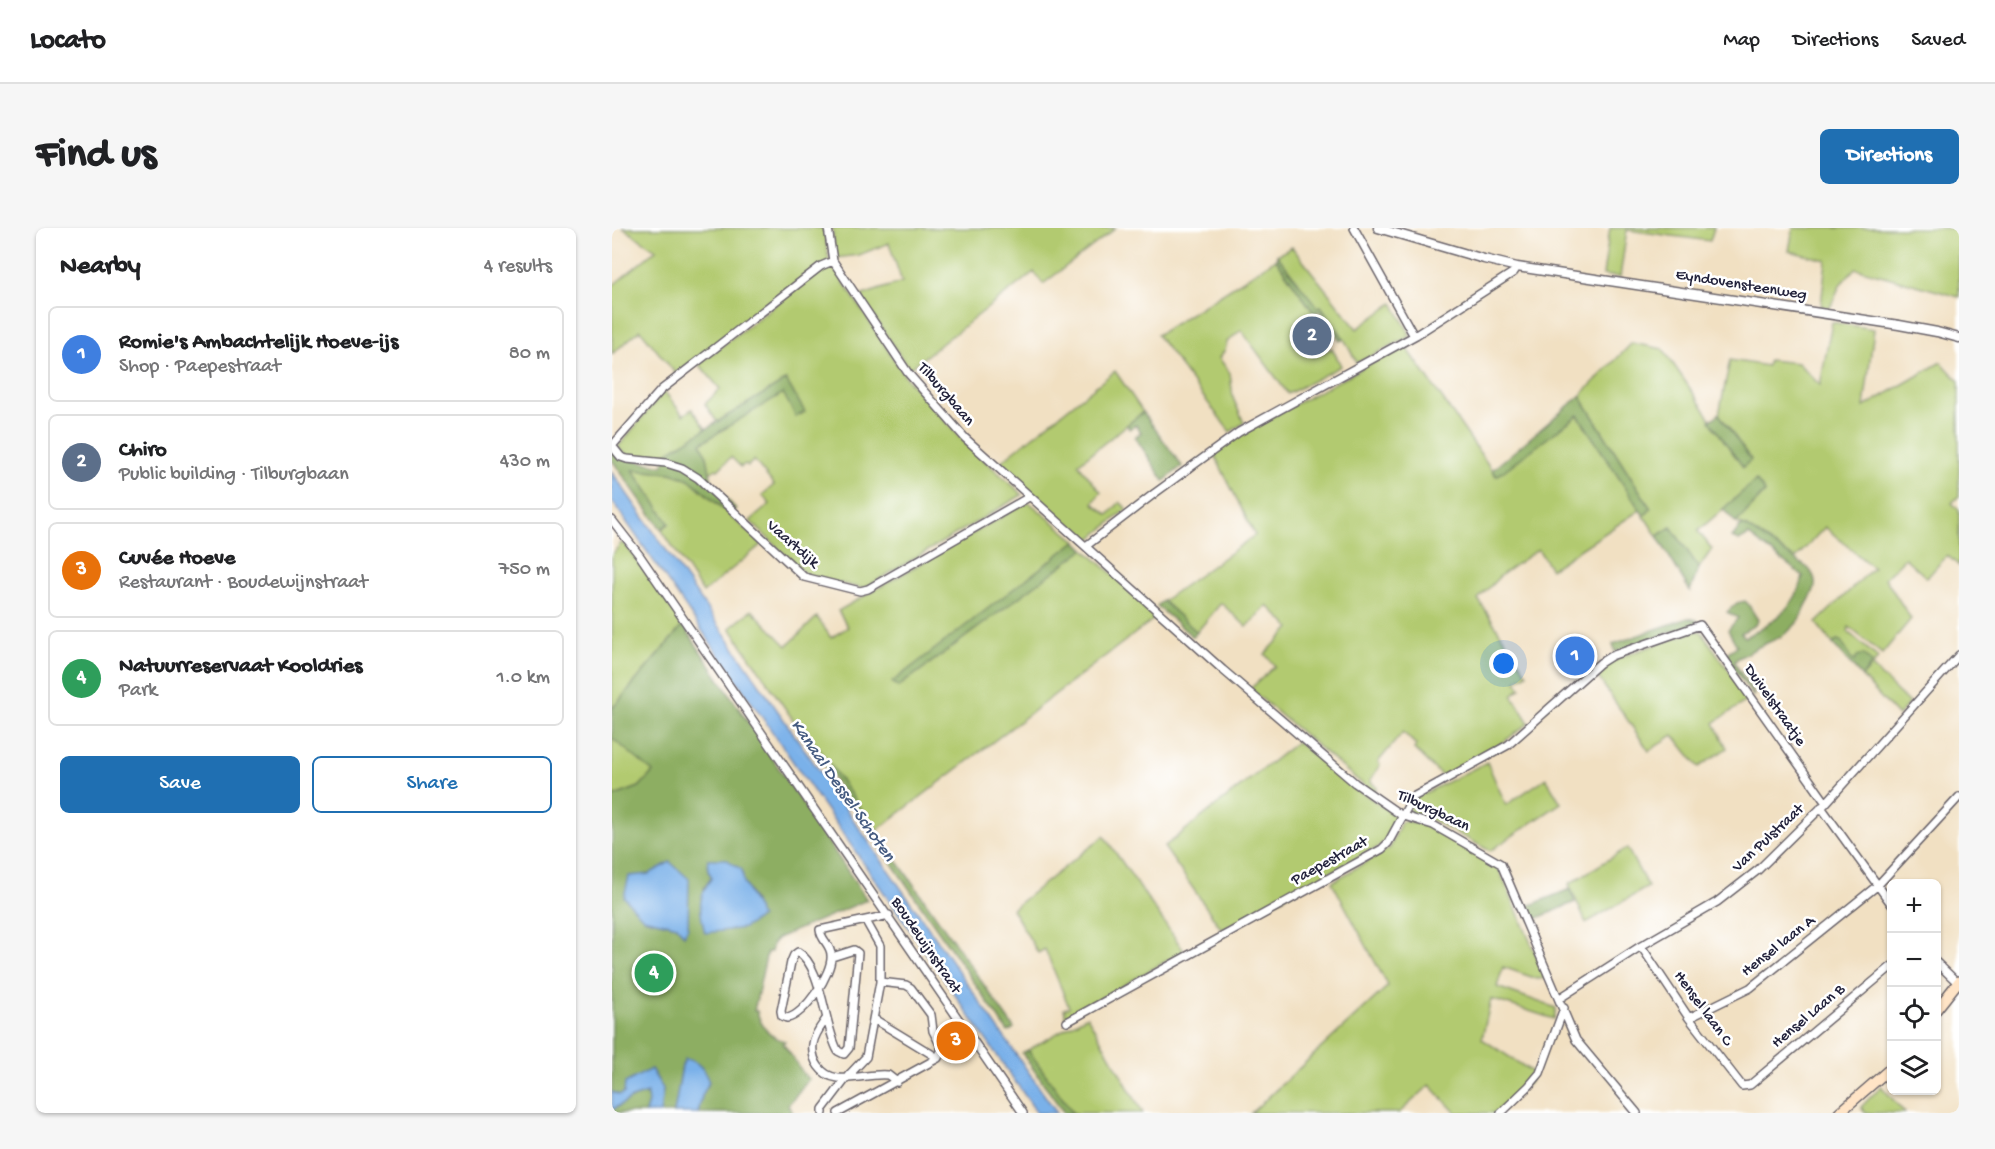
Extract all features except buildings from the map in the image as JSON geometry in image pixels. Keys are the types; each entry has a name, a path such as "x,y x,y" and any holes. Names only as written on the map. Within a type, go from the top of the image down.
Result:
{"main road":[{"path":"1941,1004 1959,982"},
{"path":"1839,1113 1887,1071"}],"street":[{"name":"Tilburgbaan","path":"828,228 833,261 908,373 965,438 1355,783 1401,815 1433,825 1502,864 1576,1040 1637,1113"},
{"path":"1354,228 1414,336"},
{"name":"Eyndovensteenweg","path":"1378,228 1484,260 1517,267 1899,325 1959,338"},
{"name":"Vaartdijk","path":"833,261 821,266 661,390 612,446 621,457 682,468 698,477 804,577 860,591 868,590 1029,497"},
{"path":"1086,546 1239,432 1414,336 1514,272 1517,267"},
{"name":"Boudewijnstraat","path":"612,520 640,556 889,915 1023,1113"},
{"name":"Paepestraat","path":"1067,1022 1382,849 1388,843 1413,796 1508,745 1600,663 1611,656 1700,625"},
{"name":"Duivelstraatje","path":"1700,625 1887,898"},
{"name":"Van Pulstraat","path":"1560,998 1641,946 1717,902 1758,870 1823,805 1959,655"},
{"name":"Hensel laan A","path":"1689,1018 1750,988 1878,885 1959,797"},
{"path":"832,957 854,950 858,953 849,1048 844,1054 837,1051 835,1047 826,1019 820,988 804,955 798,952 794,955 781,1011 782,1016 787,1018 794,1016 820,988 829,971 832,957 829,944 821,936 820,930 889,915"},
{"path":"823,1113 823,1109 848,1076 866,1057 880,982 880,946 866,921"},
{"name":"Hensel laan C","path":"1641,946 1689,1018 1742,1086"},
{"path":"1941,966 1959,982"},
{"name":"Hensel Laan B","path":"1742,1086 1750,1085 1887,970"},
{"path":"838,1113 938,1058 942,1048 933,1031 930,1015 911,988 906,985 880,982"},
{"path":"1501,1113 1540,1073 1564,1008"},
{"path":"826,1019 813,1042 816,1062 829,1076 840,1078 882,1074 888,1075 897,1082"},
{"path":"874,1019 938,1058"}],"green space":[{"path":"623,228 824,228 829,260 676,374 640,330 612,354 612,286 656,250"},
{"path":"832,228 1116,228 1043,284 1034,272 909,369 860,296 902,282 889,243 859,255 836,258"},
{"path":"1610,228 1714,228 1710,241 1627,230 1620,277 1603,275"},
{"path":"1793,228 1959,228 1959,297 1855,268 1840,285 1830,308 1821,306 1826,260 1789,251"},
{"path":"1292,247 1357,329 1393,303 1410,334 1409,337 1357,363 1344,339 1321,306 1317,308 1277,255"},
{"path":"1277,255 1317,307 1321,306 1344,339 1340,341 1320,311 1314,313 1276,259"},
{"path":"1276,259 1314,313 1295,325 1313,357 1332,348 1341,366 1288,394 1241,330 1227,342 1219,358 1230,373 1233,398 1244,423 1230,432 1157,335"},
{"path":"833,266 907,379 968,446 1022,495 861,588 808,576 803,572 750,521 770,504 762,495 774,485 754,460 748,466 745,464 741,467 731,457 718,470 710,473 701,443 783,392 786,380 717,422 705,404 720,389 699,364 823,268"},
{"path":"1832,322 1874,329 1864,407 1941,362 1959,381 1959,496 1952,503 1959,510 1959,566 1947,555 1927,578 1905,558 1885,578 1911,619 1882,654 1849,627 1848,632 1878,658 1872,667 1909,703 1898,716 1862,677 1871,667 1852,660 1841,642 1837,640 1833,644 1816,623 1873,568 1825,527 1795,559 1745,526 1736,523 1765,493 1756,480 1698,531 1712,549 1699,568 1671,527 1657,536 1644,516 1651,509 1580,396 1632,343 1663,349 1743,467 1751,460 1719,414 1730,360 1767,366 1769,360 1798,363 1820,385"},
{"path":"1405,345 1496,476 1578,415 1640,510 1551,569 1538,549 1500,576 1478,599 1527,674 1516,681 1521,688 1512,695 1529,723 1487,754 1442,776 1414,749 1416,745 1403,732 1378,762 1380,765 1370,781 1377,788 1373,793 1250,689 1275,666 1265,654 1290,628 1267,605 1247,627 1221,603 1197,632 1163,601 1255,535 1213,452 1233,438"},
{"path":"1115,371 1143,412 1078,464 1101,492 1093,503 1108,515 1120,502 1127,509 1087,542 998,464"},
{"path":"786,380 805,412 796,417 783,393 701,443 707,457 712,483 736,509 730,514 689,479 671,473 633,470 669,523 661,529 612,460 612,449 617,457 663,466 668,452"},
{"path":"664,391 683,415 692,409 706,429 669,452 664,459 633,457 622,452 618,447"},
{"path":"1580,396 1651,509 1644,516 1578,415 1497,476 1492,470"},
{"path":"1143,412 1182,466 1164,481 1135,437 1141,433 1136,425 1129,429 1127,425"},
{"path":"1719,414 1751,460 1743,467 1710,421"},
{"path":"633,470 671,473 689,479 762,544 703,593 661,529 669,524"},
{"path":"1756,480 1765,492 1736,523 1723,509"},
{"path":"1030,503 1076,541 893,682 898,687 1084,549 1159,615 876,831 815,743 811,746 730,628 752,610 787,646 817,617 831,638 848,627 838,611 1024,504"},
{"path":"1741,526 1745,526 1808,568 1815,581 1813,593 1801,617 1789,631 1739,657 1734,662 1754,694 1753,696 1727,659 1728,652 1737,646 1728,630 1738,618 1727,612 1737,603 1745,601 1748,604 1758,620 1755,625 1741,633 1745,637 1782,613 1795,596 1803,576 1749,535 1739,541 1732,537"},
{"path":"1671,527 1699,568 1690,591 1657,536"},
{"path":"1076,541 1084,549 898,687 892,682"},
{"path":"621,543 625,544 683,625 612,709 612,555"},
{"path":"1163,601 1197,632 1193,637 1157,606"},
{"path":"1688,618 1697,620 1697,623 1615,652 1613,644"},
{"path":"683,625 867,900 778,938 773,943 771,952 767,952 754,1011 757,1011 763,1026 770,1034 785,1041 783,1043 809,1079 788,1105 793,1113 698,1113 702,1096 709,1082 682,1066 674,1113 660,1113 663,1089 651,1069 624,1093 620,1095 612,1092 612,797 639,787 653,772 612,738 612,709","holes":["708,859 744,883 754,901 704,888 712,877 708,871","649,874 684,935 677,926 643,918 629,877"]},
{"path":"1695,631 1701,631 1749,699 1714,723 1727,748 1699,767 1673,735 1649,751 1595,673 1617,658"},
{"path":"1837,640 1841,641 1852,660 1855,661 1857,656 1863,654 1872,663 1862,677 1833,644"},
{"path":"612,738 654,772 639,787 612,797"},
{"path":"1297,742 1398,817 1386,840 1377,848 1222,930 1164,847"},
{"path":"815,743 1014,1028 1008,1032 811,746"},
{"path":"1487,762 1506,805 1546,778 1561,803 1490,851 1434,821 1410,815 1410,808 1417,797"},
{"path":"1407,821 1431,827 1498,867 1546,978 1537,979 1503,967 1497,987 1556,1008 1554,1019 1491,999 1482,1039 1534,1073 1529,1083 1495,1113 1456,1113 1430,1085 1399,1113 1251,1113 1388,986 1332,882 1390,848 1401,822"},
{"path":"1104,836 1184,951 1066,1018 1064,1009 1069,1007 1045,949 1038,953 1012,909"},
{"path":"1627,848 1648,887 1586,923 1569,884"},
{"path":"1570,889 1575,902 1531,921 1526,907"},
{"path":"1087,1016 1143,1113 1073,1113 1028,1050"},
{"path":"1028,1050 1073,1113 1064,1113 1022,1053"},
{"path":"1881,1086 1905,1113 1865,1113 1861,1107"},
{"path":"647,1093 648,1103 645,1113 612,1113 612,1110 632,1098"}],"water":[{"path":"612,472 1057,1113 1037,1113 612,501"},
{"path":"708,859 726,859 742,870 744,883 761,917 744,928 705,933 701,904 704,891 712,877 708,871"},
{"path":"670,862 689,879 688,927 684,935 677,926 643,918 624,897 629,876 649,874"},
{"path":"685,1059 701,1067 709,1082 702,1096 698,1113 674,1113"},
{"path":"651,1069 663,1089 660,1113 645,1113 648,1103 647,1093 632,1098 612,1110 612,1092 620,1095 624,1093 625,1083"}],"place":[{"name":"Chiro","path":"1312,336"},
{"name":"Romie's Ambachtelijk Hoeve-ijs","path":"1575,656"},
{"name":"Natuurreservaat Kooldries","path":"654,973"},
{"name":"Cuvée Hoeve","path":"956,1041"}],"water label":[{"name":"Kanaal Dessel-Schoten","path":"842,791"}]}
